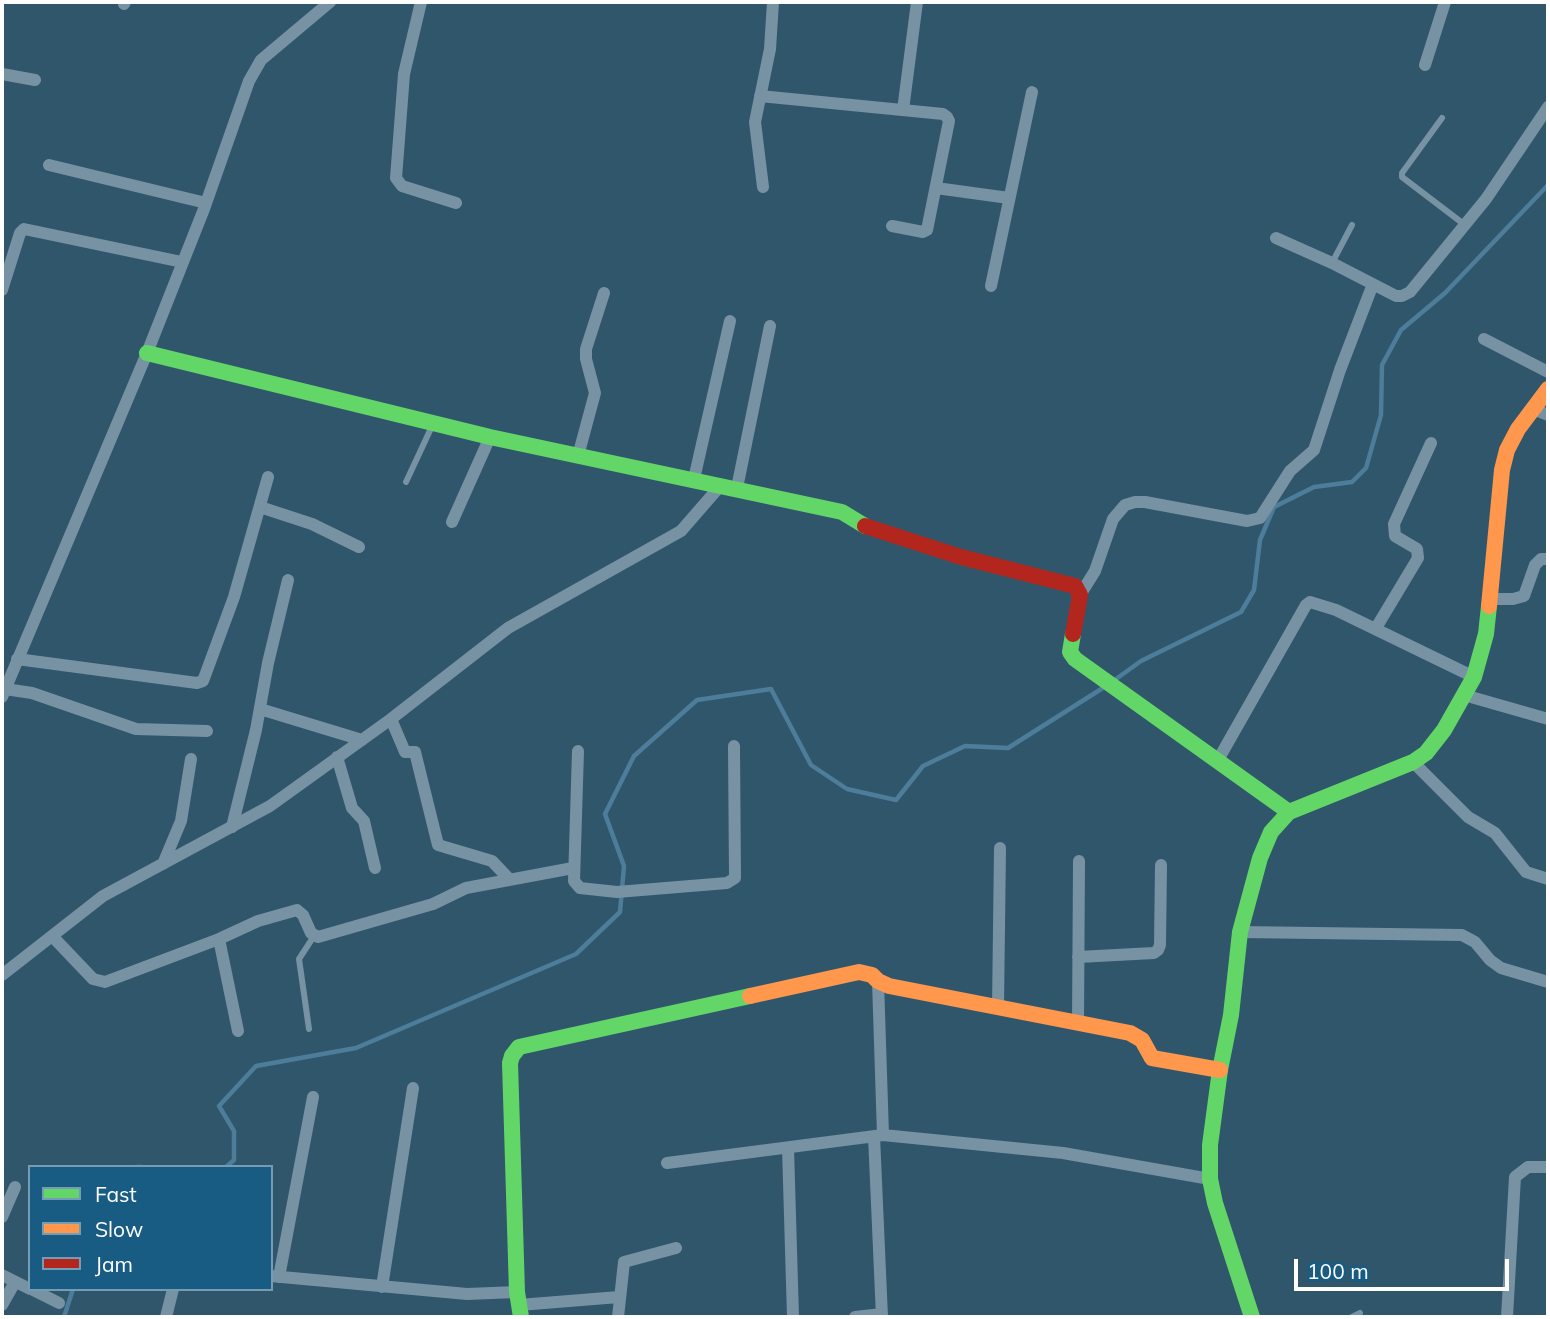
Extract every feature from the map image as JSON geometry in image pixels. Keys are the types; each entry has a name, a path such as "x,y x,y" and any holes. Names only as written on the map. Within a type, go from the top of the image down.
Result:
{"street":[{"path":"206,731 136,729 32,693 4,687 146,353 249,81 261,60 330,2"},
{"path":"421,2 404,74 396,178 402,186 456,203"},
{"path":"763,187 755,131 769,49 773,2"},
{"path":"903,110 917,2"},
{"path":"1425,65 1445,2"},
{"path":"2,74 35,80"},
{"path":"991,285 1032,92"},
{"path":"760,96 943,114 947,117 949,121 927,230 923,232 892,226"},
{"path":"1276,238 1396,296 1402,296 1410,292 1486,199 1548,107"},
{"path":"50,165 205,203"},
{"path":"936,188 1009,198"},
{"path":"2,290 20,233 24,229 182,262"},
{"path":"1289,812 1074,659 1070,652 1080,595 1095,571 1113,519 1125,505 1145,502 1247,521 1260,518 1290,471 1314,450 1340,370 1373,284"},
{"path":"578,456 595,393 586,349 604,293"},
{"path":"694,479 730,321"},
{"path":"2,975 103,896 270,806 391,719 508,628 681,531 729,486 770,326"},
{"path":"1484,339 1548,372"},
{"path":"146,353 433,424 842,512 866,527 885,534 961,557 1075,586 1080,595"},
{"path":"1252,1317 1215,1203 1210,1179 1210,1145 1231,1014 1240,932 1265,843 1277,824 1289,812 1413,762 1435,744 1474,677 1486,634 1502,470 1507,450 1518,429 1541,412 1548,389"},
{"path":"452,522 490,437"},
{"path":"1376,628 1418,558 1417,549 1395,536 1394,524 1431,443"},
{"path":"17,659 203,681 234,597 268,477"},
{"path":"260,507 313,524 359,547"},
{"path":"1490,599 1524,596 1535,565 1541,559 1548,559"},
{"path":"232,827 288,580"},
{"path":"1218,760 1306,605 1315,602 1376,628 1474,677"},
{"path":"1464,695 1548,719"},
{"path":"260,709 362,740"},
{"path":"391,719 405,752 415,752 438,845 492,861 510,880"},
{"path":"578,751 574,881 580,888 617,892 727,883 735,878 734,746"},
{"path":"337,757 352,808 364,821 375,867"},
{"path":"163,864 181,821 191,759"},
{"path":"1413,762 1468,817 1495,833 1526,872 1548,879"},
{"path":"998,1007 1000,848"},
{"path":"1078,1023 1079,861"},
{"path":"1079,957 1154,953 1158,950 1161,864"},
{"path":"52,937 98,982 105,982 219,939 258,921 297,910 303,915 314,936 318,937 433,904 466,888 573,868"},
{"path":"1240,932 1462,935 1475,942 1490,960 1501,968 1548,982"},
{"path":"219,939 238,1031"},
{"path":"519,1305 510,1063 519,1047 859,972 872,975 888,986 1138,1035 1153,1058 1220,1070"},
{"path":"855,1317 882,1316 878,981"},
{"path":"382,1287 413,1088"},
{"path":"313,1097 275,1276 467,1294 519,1305 620,1297"},
{"path":"667,1163 878,1135 1063,1153 1210,1179"},
{"path":"788,1148 793,1317"},
{"path":"1507,1317 1515,1177 1528,1167 1548,1167"},
{"path":"2,1217 15,1187"},
{"path":"618,1317 624,1262 676,1248"},
{"path":"2,1275 26,1284 2,1305"},
{"path":"38,1291 59,1303"},
{"path":"166,1317 172,1291"}],"lane":[{"path":"1442,118 1402,173 1402,177 1465,225"},
{"path":"1332,263 1352,225"},
{"path":"406,482 433,424"},
{"path":"309,1029 299,959 314,936"},
{"path":"1352,1317 1360,1313"}],"waterway":[{"path":"1116,679 1141,661 1241,612 1254,590 1260,540 1274,507 1314,487 1352,482 1366,468 1381,415 1382,365 1401,330 1445,293 1548,185"},
{"path":"228,1165 234,1160 234,1131 219,1106 256,1066 356,1048 576,954 620,912 624,866 605,814 634,756 697,700 771,689 811,765 847,789 896,800 923,766 965,746 1008,748 1106,686"},
{"path":"64,1317 72,1291"}],"traffic: fast":[{"path":"147,353 490,437 842,512 865,526"},
{"path":"1252,1317 1215,1203 1210,1179 1210,1145 1231,1015 1240,932 1260,858 1271,832 1289,812 1413,762 1426,753 1444,730 1474,677 1486,634 1489,606"},
{"path":"1073,634 1070,652 1075,659 1289,812"},
{"path":"521,1317 517,1292 510,1063 512,1056 519,1047 750,996"}],"traffic: slow":[{"path":"1489,606 1502,470 1507,450 1518,429 1548,389"},
{"path":"750,996 859,972 872,975 889,986 1130,1033 1142,1040 1152,1058 1220,1070"}],"traffic: jam":[{"path":"865,526 961,557 1075,586 1080,595 1073,634"}]}
